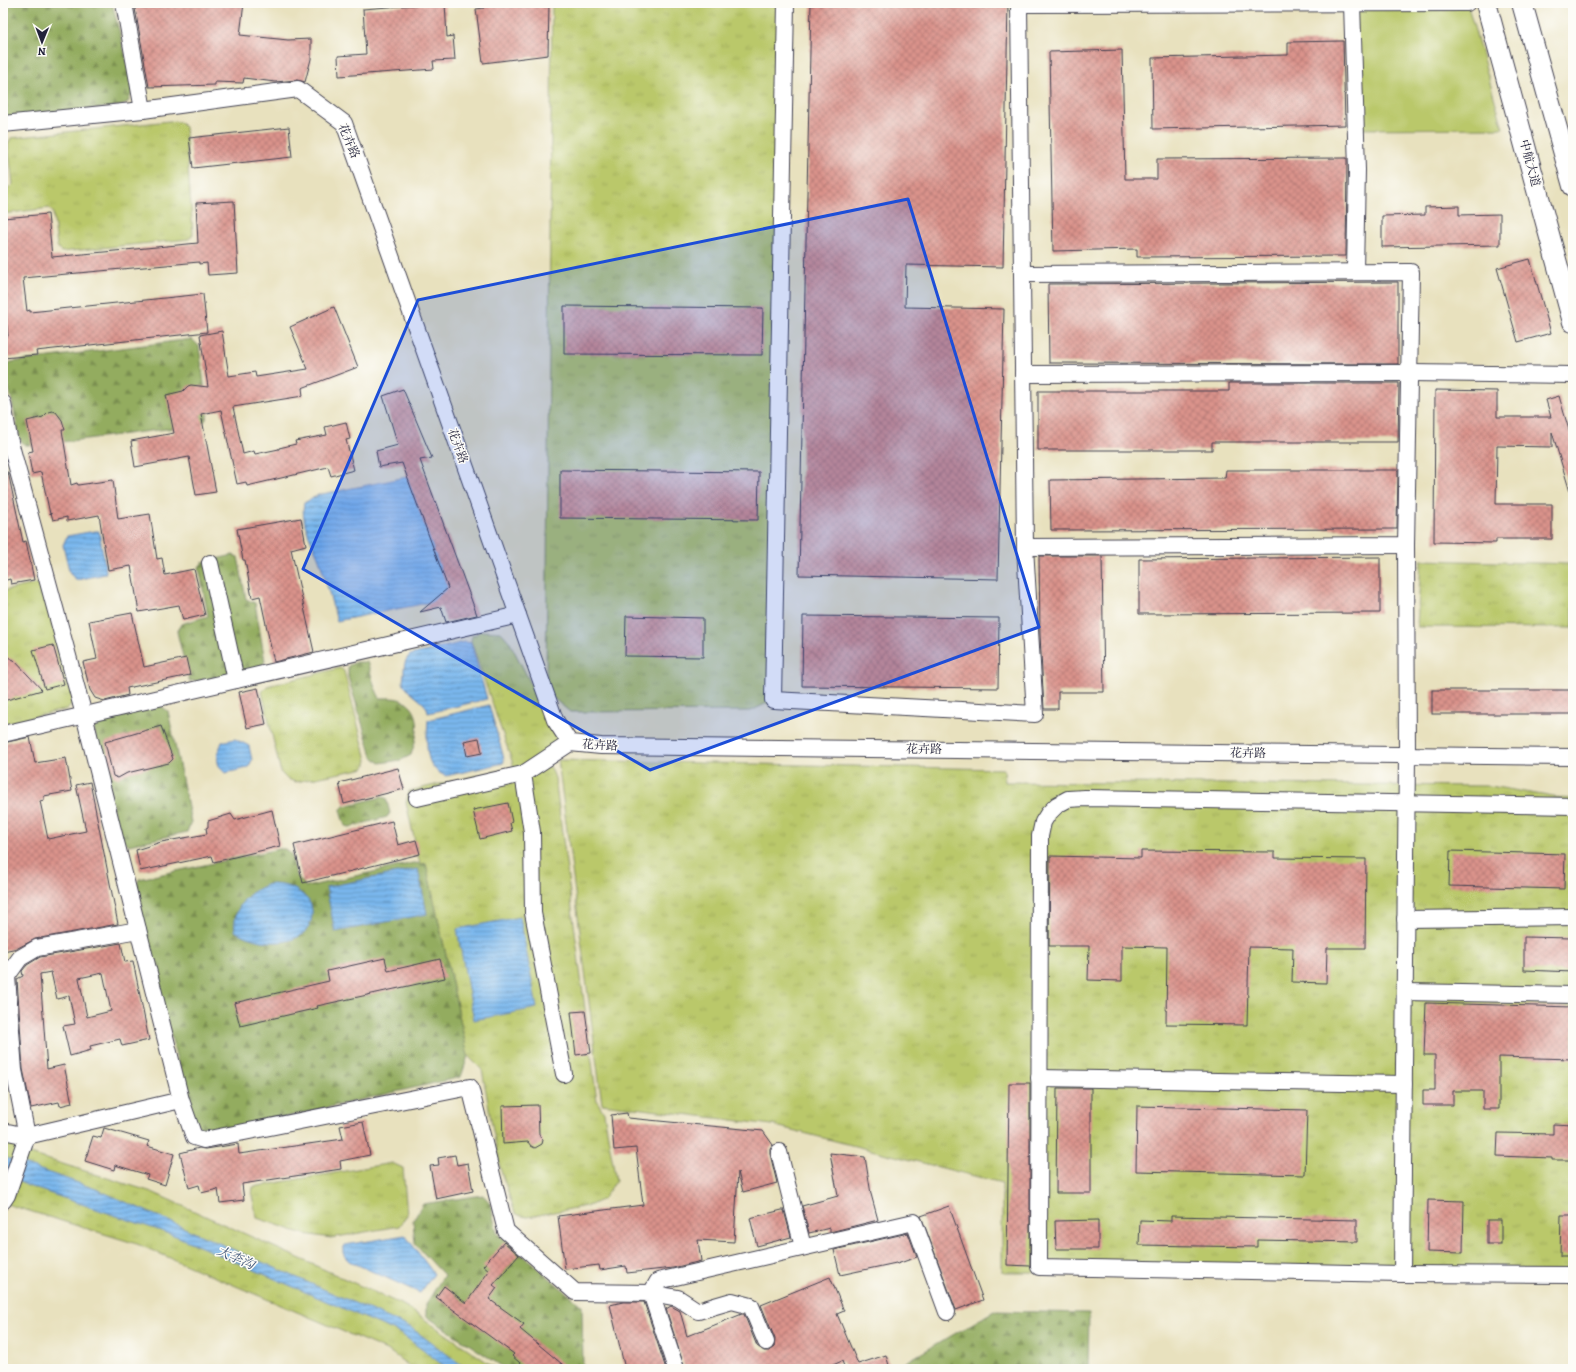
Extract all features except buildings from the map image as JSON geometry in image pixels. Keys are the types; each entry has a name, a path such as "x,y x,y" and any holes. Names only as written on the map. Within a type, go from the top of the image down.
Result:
{"main road":[{"name":"中航大道","path":"1486,3 1573,322"},
{"path":"1522,3 1573,186"}],"street":[{"path":"124,3 143,110"},
{"path":"786,3 773,700 1035,714 1025,547 1019,4 1467,3"},
{"path":"1352,3 1357,170 1355,271"},
{"name":"花卉路","path":"3,124 143,110 298,88 344,123 555,720 570,743 601,746 1573,757"},
{"path":"1022,274 1355,271 1411,272 1406,544 1407,803 1402,1274"},
{"path":"1023,374 1573,374"},
{"path":"3,403 9,438 84,715 182,1100 194,1137 204,1140 470,1087 506,1231 575,1292 651,1293 678,1298 698,1311 732,1300 751,1306 766,1342"},
{"path":"1025,547 1406,544"},
{"path":"210,563 236,680"},
{"path":"3,734 518,615"},
{"path":"418,798 523,774 570,743"},
{"path":"523,774 532,832 533,913 564,1074"},
{"path":"1573,806 1085,798 1068,799 1057,805 1048,814 1043,822 1040,836 1038,1268 1402,1274 1573,1275"},
{"path":"1405,919 1573,917"},
{"path":"5,1198 24,1143 14,1070 7,976 20,958 37,948 138,930"},
{"path":"1405,992 1573,995"},
{"path":"1039,1078 1404,1084"},
{"path":"3,1131 24,1143 182,1100"},
{"path":"780,1152 802,1247"},
{"path":"676,1369 651,1293 658,1281 914,1222 947,1312"}],"highlighted area":[{"path":"908,199 1039,627 650,770 303,569 418,300"}],"green space":[{"path":"3,3 112,3 134,88 128,102 120,106 3,118"},
{"path":"552,3 786,3 773,700 751,711 570,712 546,692"},
{"path":"1352,3 1467,3 1503,128 1355,129"},
{"path":"169,121 180,122 185,127 193,234 189,239 61,252 57,246 53,212 49,208 3,214 3,188 10,187 13,184 8,144 11,138"},
{"path":"192,339 199,346 208,414 205,421 199,425 38,445 25,445 20,440 5,368 11,362"},
{"path":"233,555 238,557 246,599 255,603 265,661 260,669 189,681 177,632 181,624 208,616 199,567 203,562"},
{"path":"1421,560 1573,564 1573,628 1417,627"},
{"path":"34,584 43,584 74,700 68,709 3,724 3,591"},
{"path":"481,631 501,632 509,641 560,740 542,761 551,768 555,778 597,1101 604,1113 616,1181 603,1199 591,1205 528,1217 515,1213 500,1168 482,1070 468,1056 426,864 420,864 406,803 409,791 514,767 471,641 472,636"},
{"path":"356,662 367,662 374,685 380,698 402,700 411,707 415,713 417,719 417,733 411,755 401,760 380,763 372,756 348,677 348,666"},
{"path":"340,668 344,671 367,760 365,768 296,782 287,779 281,773 262,692 267,686"},
{"path":"158,704 168,711 191,822 187,832 129,845 119,836 93,724 99,716"},
{"path":"558,760 1004,769 1005,782 1490,786 1573,799 1573,1274 1002,1272 1002,1183 772,1125 602,1104"},
{"path":"382,797 386,798 390,813 387,817 350,827 345,826 341,814 341,809 344,806"},
{"path":"279,849 285,849 291,854 296,874 306,887 413,863 426,864 468,1056 461,1077 211,1134 201,1130 192,1118 136,900 136,887 139,879"},
{"path":"3,1131 27,1136 21,1151 152,1192 405,1306 497,1369 413,1369 389,1351 137,1244 3,1203"},
{"path":"392,1163 403,1168 407,1215 399,1226 331,1238 304,1234 257,1218 252,1196 253,1187"},
{"path":"483,1195 490,1203 497,1233 582,1306 583,1369 506,1369 426,1316 426,1304 444,1275 415,1244 413,1221 423,1204"},
{"path":"994,1311 1089,1313 1088,1369 894,1369"}],"water":[{"path":"407,477 448,588 432,602 337,621 320,562 305,526 303,511 304,503 318,495"},
{"path":"99,531 106,571 105,574 77,580 70,574 63,545 67,536"},
{"path":"465,642 471,643 487,699 428,713 425,705 408,690 403,682 406,661 410,655"},
{"path":"489,705 503,755 503,763 446,776 438,772 429,760 427,744 428,720"},
{"path":"235,739 249,746 252,760 248,768 225,773 219,766 219,751 222,742"},
{"path":"418,869 427,914 335,932 326,887"},
{"path":"269,884 283,885 299,892 309,902 312,909 312,916 308,927 301,935 292,940 268,942 244,936 235,931 236,915 243,902 254,891"},
{"path":"520,917 537,1008 474,1020 457,929"},
{"name":"大李沟","path":"3,1157 96,1189 410,1327 467,1369 448,1369 395,1331 176,1236 31,1187 3,1175"},
{"path":"405,1235 434,1274 420,1293 349,1261 343,1253 345,1245"}]}
